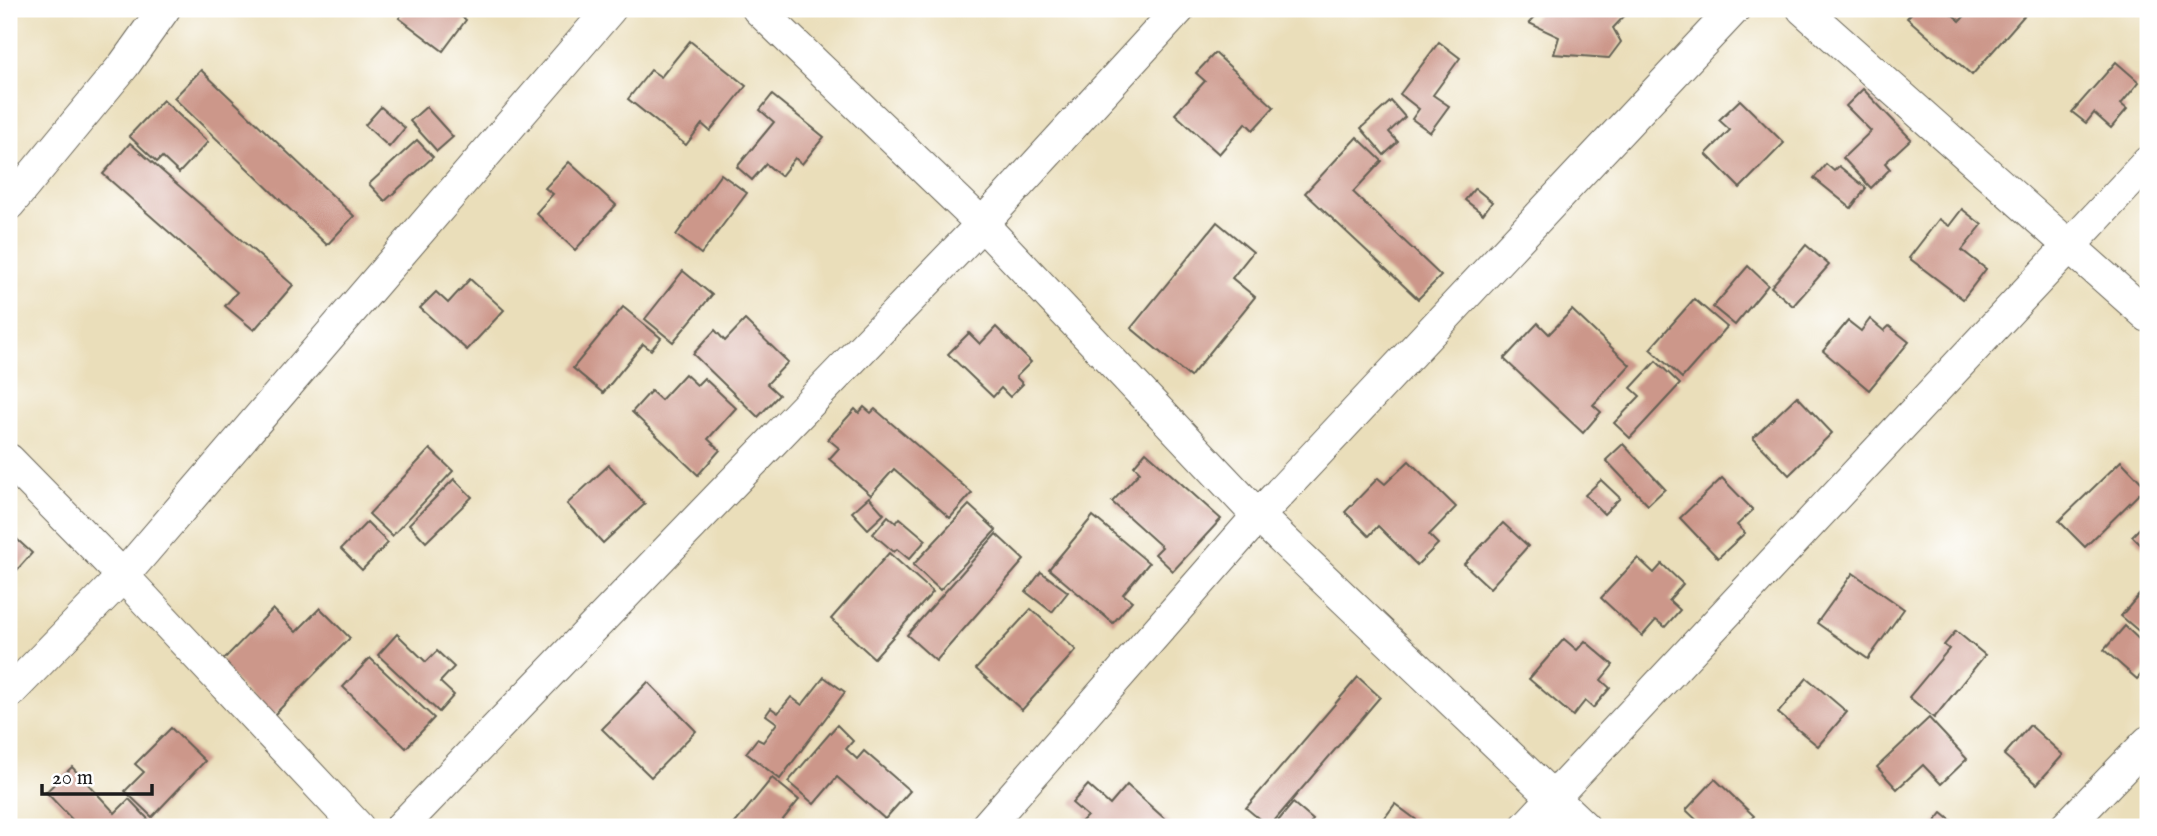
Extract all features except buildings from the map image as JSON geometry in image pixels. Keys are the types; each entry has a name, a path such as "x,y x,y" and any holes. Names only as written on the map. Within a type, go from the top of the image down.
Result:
{"street":[{"path":"9,204 124,65 164,9"},
{"path":"9,693 123,576 610,9"},
{"path":"758,9 982,224 1258,516 1584,827"},
{"path":"401,827 982,224 1179,9"},
{"path":"986,827 1258,516 1734,9"},
{"path":"1803,9 2148,316"},
{"path":"1526,827 2148,163"},
{"path":"9,460 123,576 358,827"},
{"path":"2066,827 2148,742"}]}
